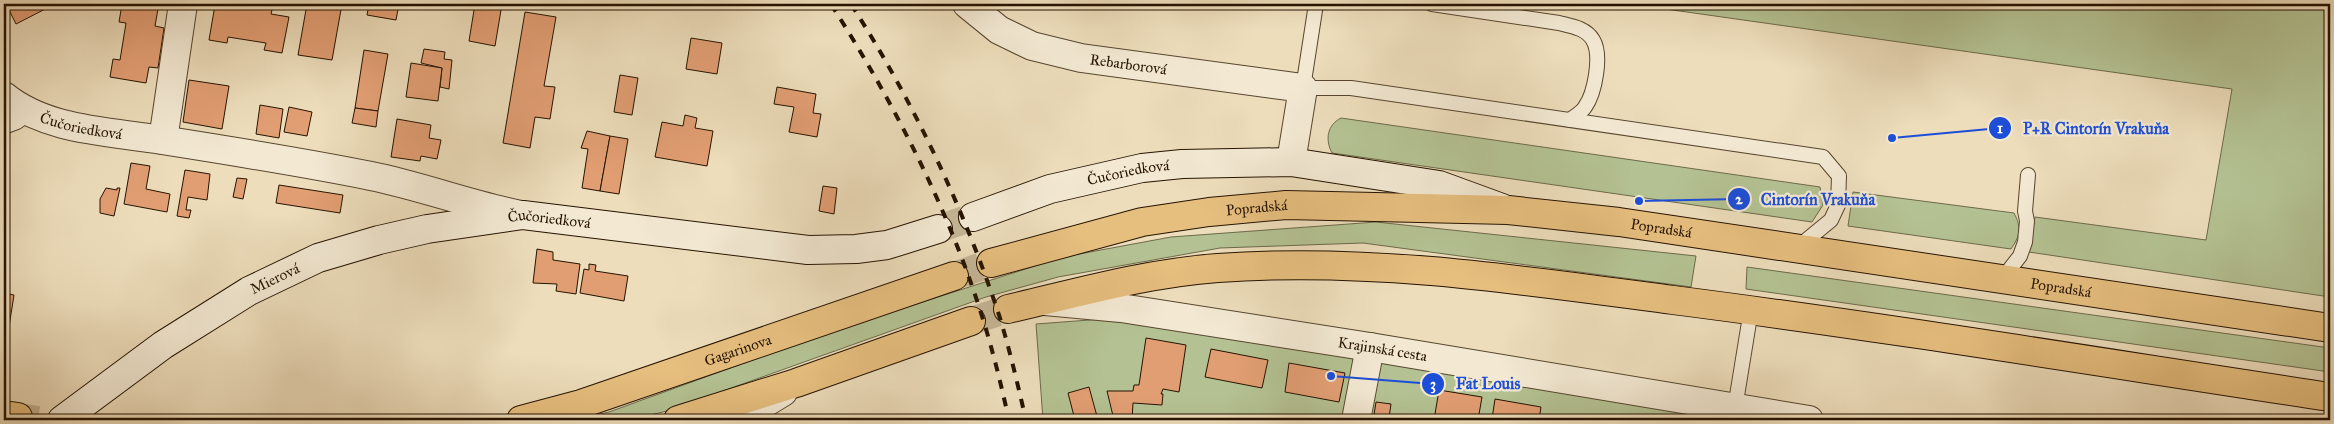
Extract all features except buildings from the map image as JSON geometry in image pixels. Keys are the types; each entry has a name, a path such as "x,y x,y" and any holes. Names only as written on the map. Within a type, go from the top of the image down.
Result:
{"main road":[{"name":"Popradská","path":"991,263 1142,222 1209,212 1286,205 1508,210 1619,222 2330,328"},
{"path":"1008,309 1166,274 1214,268 1313,265 1490,276 1751,310 2330,397"},
{"name":"Gagarinova","path":"521,420 581,404 954,276"},
{"path":"678,420 796,383 971,321"}],"street":[{"path":"163,140 183,4"},
{"name":"Rebarborová","path":"967,4 999,30 1032,46 1073,56 1303,88"},
{"path":"1291,162 1303,88"},
{"name":"Čučoriedková","path":"4,96 19,108 95,131 163,140 370,176 495,210 523,215 808,250 856,250 887,246 938,229"},
{"name":"Čučoriedková","path":"973,217 1050,189 1142,168 1182,164 1291,162 1439,185 1508,210"},
{"name":"Mierová","path":"62,420 132,368 222,307 318,258 379,240 427,229 523,215"},
{"name":"Krajinská cesta","path":"1044,301 1121,308 1370,347 1808,420"},
{"path":"1356,420 1370,347"},
{"path":"737,420 796,383"}],"lane":[{"path":"1316,4 1303,88 1351,88 1823,157 1839,176 1838,206 1831,220 1797,249"},
{"path":"1432,4 1559,23 1576,27 1586,32 1594,40 1597,74 1592,94 1584,108 1570,120"},
{"path":"4,127 17,122 30,112"},
{"path":"2002,279 2020,256 2025,242 2028,175"},
{"path":"1735,408 1751,310"}],"green space":[{"path":"1630,4 2330,4 2330,297 2029,252 2035,217 2206,240 2232,89"},
{"path":"1341,118 1820,187 1823,205 1812,222 1332,153 1328,143 1330,129"},
{"path":"1853,192 2014,213 2019,228 2018,236 2011,249 1848,226"},
{"path":"1376,222 1696,256 1691,287 1363,243 1220,248 1058,277 986,297 667,411 630,420 575,420 609,412 838,329 1063,257 1171,237"},
{"path":"1747,267 2330,348 2330,372 1746,289"},
{"path":"1116,318 1758,420 1043,420 1036,324"}],"tunnel":[{"path":"938,229 973,217"},
{"path":"954,276 991,263"},
{"path":"971,321 1008,309"},
{"path":"18,417 38,420"}],"railway":[{"path":"831,4 880,86 925,173 945,217 979,308 1009,420"},
{"path":"851,4 916,117 970,236 1000,318 1026,420"}],"place":[{"name":"P+R Cintorín Vrakuňa","path":"1892,138"},
{"name":"Cintorín Vrakuňa","path":"1639,201"},
{"name":"Fat Louis","path":"1331,376"}]}
